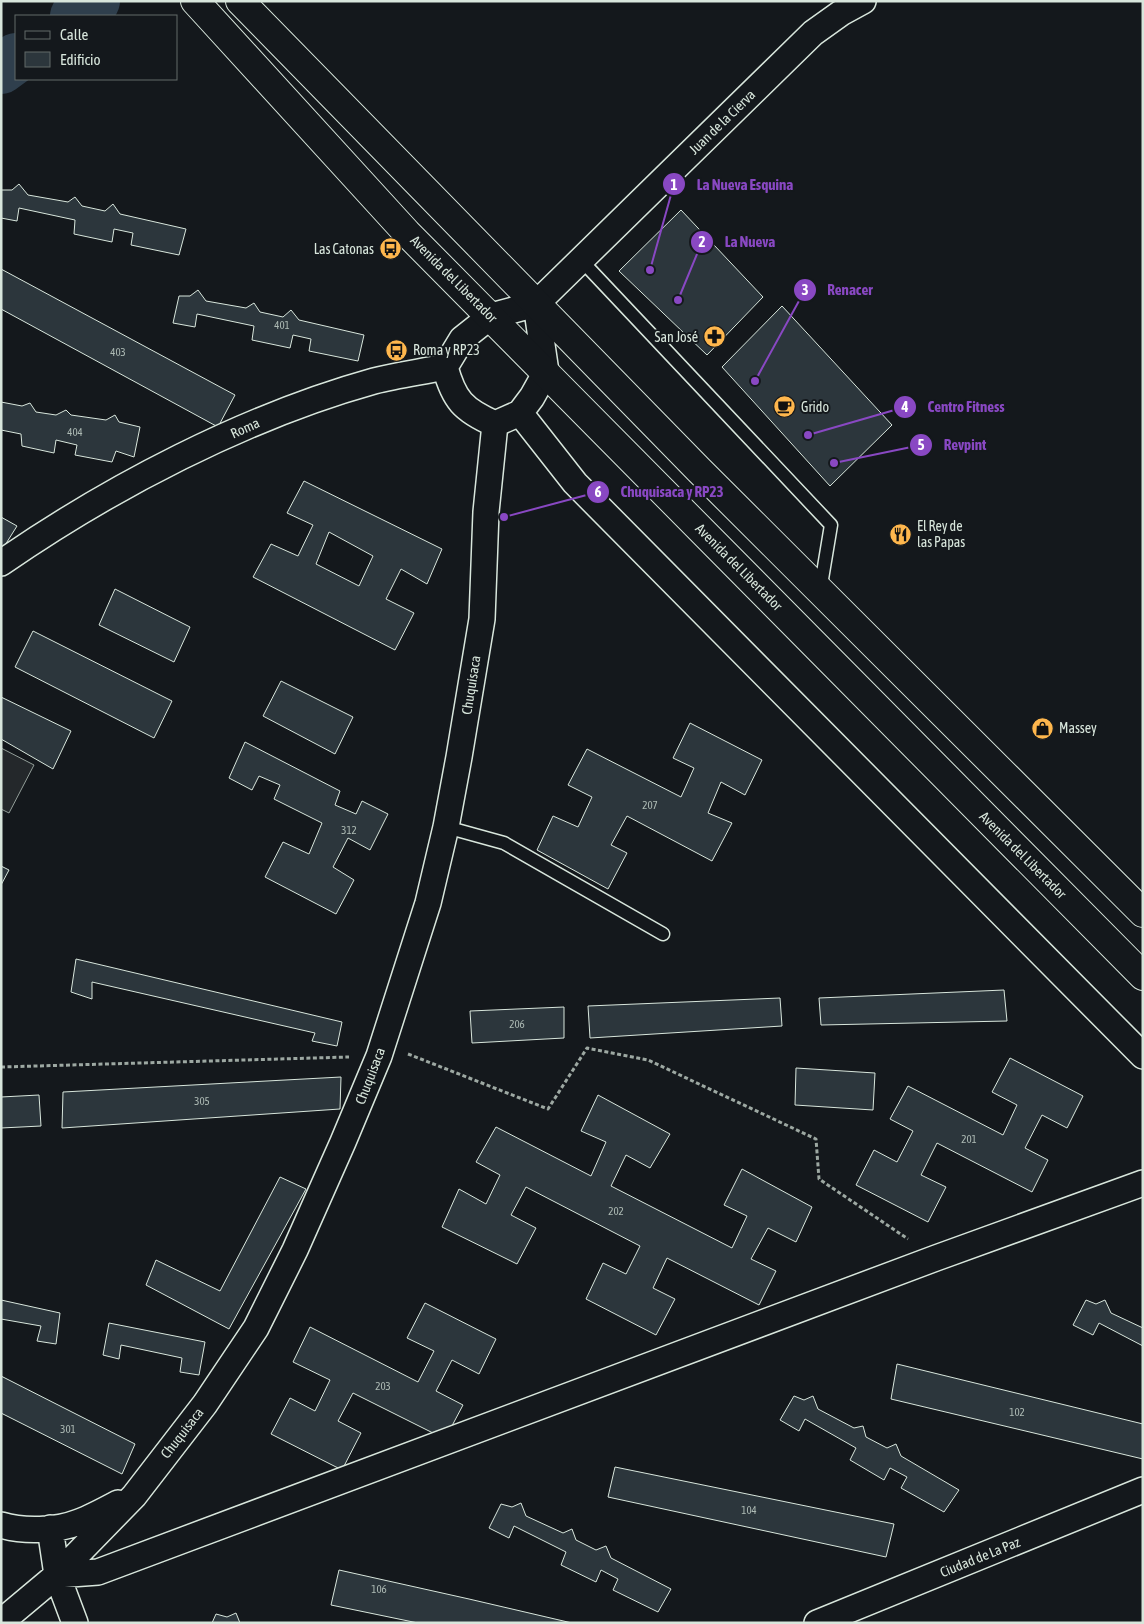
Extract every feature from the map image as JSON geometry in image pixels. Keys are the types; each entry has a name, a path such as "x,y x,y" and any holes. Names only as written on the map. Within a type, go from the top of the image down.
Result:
{"main road":[{"name":"Avenida del Libertador","path":"195,1 407,233 1143,976"},
{"path":"240,1 820,591 1143,913"}],"street":[{"name":"Juan de la Cierva","path":"491,316 536,304 813,33 840,13 863,1"},
{"path":"491,316 462,338 444,367 451,389 463,405 478,417 495,424 520,413 532,397 546,372 536,304"},
{"name":"Roma","path":"1,563 94,503 181,456 265,419 320,399 374,381 444,367"},
{"path":"520,413 575,483 1143,1056"},
{"name":"Chuquisaca","path":"1,1622 57,1575 134,1496 204,1404 256,1328 295,1250 379,1056 428,903 446,827 482,620 486,512 495,424"},
{"path":"57,1575 98,1572 936,1258 1143,1184"},
{"name":"Ciudad de La Paz","path":"817,1623 1143,1490"},
{"path":"1,1525 15,1529 50,1528 78,1523 134,1496"},
{"path":"50,1528 57,1575 75,1623"}],"lane":[{"path":"581,260 831,526 820,591"},
{"path":"446,827 504,843 663,934"}],"path":[{"path":"1,1067 410,1054 548,1108 587,1048 648,1060 816,1139 819,1179 936,1258"}],"shaded area":[{"path":"1,748 34,765 9,813 1,809"}],"building":[{"path":"19,184 28,195 68,202 75,197 82,206 105,211 113,204 120,214 186,229 179,255 131,245 133,233 114,229 112,242 74,234 75,220 19,208 17,221 1,218 1,190 12,190"},
{"path":"681,210 763,297 707,355 619,271"},
{"path":"1,269 235,395 218,427 1,309"},
{"path":"198,290 206,301 246,308 254,303 260,312 283,317 291,310 299,320 364,335 358,361 309,351 311,339 293,335 290,348 252,340 254,326 197,314 195,327 173,323 179,296 190,296"},
{"path":"782,306 892,425 830,486 722,367"},
{"path":"1,402 22,406 30,403 36,412 56,415 66,410 71,415 106,420 115,415 119,422 140,427 134,457 116,451 112,462 75,455 77,445 56,440 54,453 22,446 21,434 1,430"},
{"path":"304,481 442,549 427,584 401,569 386,599 414,613 395,650 253,577 271,544 298,556 313,525 287,513","holes":["329,532 373,556 359,586 316,564"]},
{"path":"1,517 17,526 2,550 1,549"},
{"path":"115,589 190,627 174,662 99,625"},
{"path":"33,631 172,701 154,738 15,667"},
{"path":"281,681 353,717 335,754 263,716"},
{"path":"1,697 71,731 53,769 1,739"},
{"path":"690,723 762,760 745,795 721,782 708,813 732,823 712,861 627,816 611,845 627,853 608,889 537,850 553,816 578,827 592,797 568,785 587,749 681,797 694,768 673,758"},
{"path":"245,742 340,791 335,805 356,814 362,801 388,814 370,850 348,838 333,867 354,880 336,914 265,877 283,842 309,854 322,823 274,799 280,785 259,776 252,790 229,778"},
{"path":"1,866 9,870 1,885"},
{"path":"76,959 342,1022 337,1046 312,1041 315,1033 92,982 92,999 71,992"},
{"path":"1004,990 1007,1021 821,1025 819,998"},
{"path":"780,998 782,1026 590,1038 588,1006"},
{"path":"564,1007 564,1038 472,1043 470,1011"},
{"path":"1010,1058 1083,1096 1067,1128 1042,1115 1025,1148 1048,1160 1032,1192 937,1143 921,1175 946,1187 928,1222 856,1185 874,1150 897,1162 913,1131 890,1119 908,1086 1003,1135 1017,1105 992,1092"},
{"path":"796,1068 875,1073 873,1110 795,1105"},
{"path":"341,1077 340,1109 62,1128 63,1092"},
{"path":"39,1095 41,1126 1,1128 1,1097"},
{"path":"598,1095 670,1134 650,1168 626,1155 611,1186 732,1248 747,1216 724,1205 742,1169 812,1207 796,1242 768,1228 751,1259 776,1271 759,1305 667,1258 653,1288 675,1299 656,1335 586,1299 603,1263 626,1274 640,1246 526,1187 511,1215 536,1228 517,1264 442,1227 459,1189 486,1204 500,1175 476,1162 496,1127 591,1176 606,1142 581,1131"},
{"path":"280,1177 306,1189 229,1329 146,1285 156,1260 220,1291"},
{"path":"1,1300 60,1313 56,1344 37,1341 41,1326 1,1319"},
{"path":"1086,1300 1096,1304 1105,1300 1111,1313 1143,1328 1143,1346 1099,1323 1093,1335 1073,1325"},
{"path":"425,1303 496,1339 479,1374 452,1360 436,1391 463,1405 445,1439 353,1393 338,1421 361,1433 342,1470 271,1434 290,1398 315,1411 330,1380 293,1362 310,1327 418,1382 434,1351 407,1338"},
{"path":"109,1323 205,1342 199,1375 180,1372 182,1358 121,1345 119,1359 103,1355"},
{"path":"897,1364 1143,1424 1143,1459 891,1399"},
{"path":"1,1376 135,1444 122,1474 1,1413"},
{"path":"794,1396 804,1400 813,1396 818,1409 854,1428 863,1426 866,1437 887,1448 896,1444 901,1456 959,1490 944,1512 901,1488 907,1477 890,1468 884,1480 850,1460 856,1448 805,1419 799,1431 780,1420"},
{"path":"615,1467 894,1524 886,1557 608,1497"},
{"path":"521,1503 526,1516 563,1533 572,1529 576,1540 596,1550 606,1546 611,1558 671,1589 658,1612 613,1590 618,1579 601,1570 596,1582 561,1565 566,1552 514,1526 509,1538 489,1528 501,1504 512,1507"},
{"path":"339,1570 572,1623 418,1623 331,1605"},
{"path":"236,1613 240,1623 212,1623 216,1614 227,1617"}],"waterway":[{"path":"76,15 95,1"},
{"path":"1,69 15,59"}],"place":[{"name":"Las Catonas","path":"390,249"},
{"name":"La Nueva Esquina","path":"650,270"},
{"name":"La Nueva","path":"678,300"},
{"name":"San José","path":"714,337"},
{"name":"Roma y RP23","path":"397,350"},
{"name":"Renacer","path":"755,381"},
{"name":"Grido","path":"785,407"},
{"name":"Centro Fitness","path":"808,435"},
{"name":"Revpint","path":"834,463"},
{"name":"Chuquisaca y RP23","path":"504,517"},
{"name":"El Rey de las Papas","path":"901,534"},
{"name":"Massey","path":"1043,728"}]}
